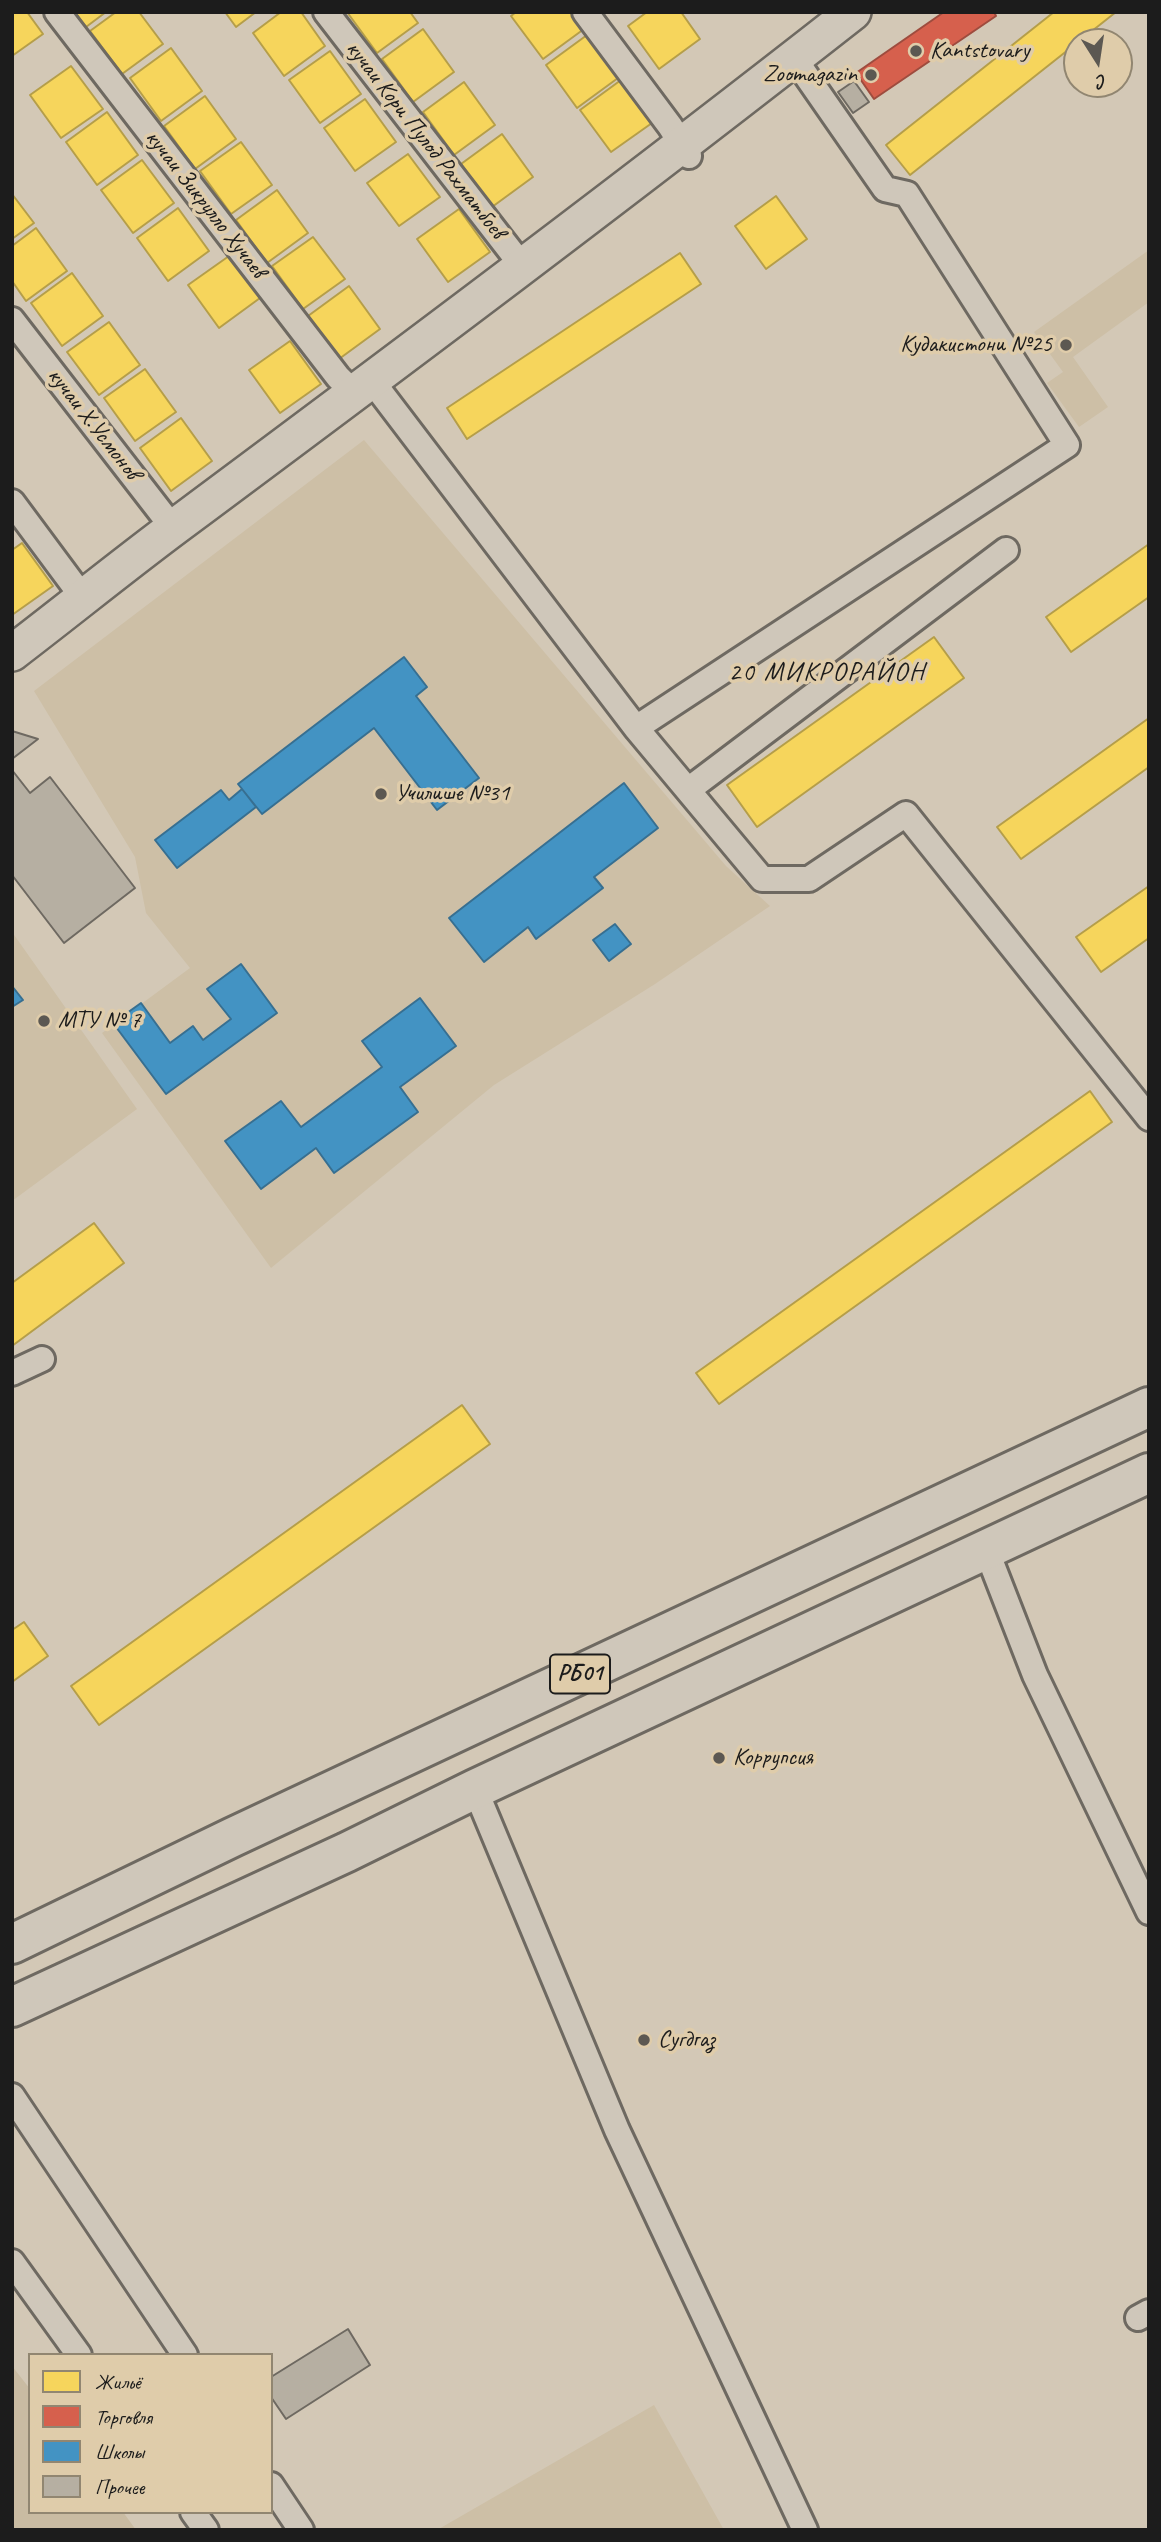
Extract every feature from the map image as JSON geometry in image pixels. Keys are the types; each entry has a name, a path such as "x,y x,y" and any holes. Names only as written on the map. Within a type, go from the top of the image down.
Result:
{"highway":[{"name":"РБ01","path":"12,1944 452,1734 1145,1418"},
{"name":"РБ01","path":"12,2007 1149,1473"},
{"path":"452,1734 443,1750 443,1765 448,1776 457,1783 475,1789"},
{"path":"399,1759 428,1765 436,1776 439,1791 429,1813"}],"main road":[{"path":"12,653 173,528 523,267 686,152 794,58 853,12"}],"street":[{"name":"кучаи Зикрулло Хучаев","path":"57,12 338,377 363,387 636,728 762,880 808,879 906,814 1149,1118"},
{"name":"кучаи Кори Пулод Рахматбоев","path":"326,12 523,267"},
{"path":"585,12 686,152"},
{"path":"636,728 1066,445 907,194 885,189 794,58"},
{"name":"кучаи Х.Усмонов","path":"12,320 173,528"},
{"path":"12,502 84,599"},
{"path":"688,790 1006,550"},
{"path":"12,1374 42,1359"},
{"path":"986,1549 1035,1675 1149,1912"},
{"path":"475,1789 617,2130 805,2530"},
{"path":"12,2096 184,2353"},
{"path":"12,2262 78,2353"},
{"path":"273,2488 301,2530"},
{"path":"194,2514 206,2530"}],"shaded area":[{"name":"Кудакистони №25","path":"1149,250 1149,302 1073,357 1108,407 1079,427 1047,383 1063,372 1034,332"},
{"name":"Училише №31","path":"364,440 726,866 770,906 655,984 494,1085 271,1268 102,1033 190,968 146,913 135,857 34,691"},
{"name":"МТУ № 7","path":"12,932 137,1109 12,1201"},
{"path":"12,2366 28,2386 28,2514 124,2514 136,2530 12,2530"},
{"path":"654,2405 724,2530 437,2530"}],"building: Жильё":[{"path":"12,12 27,12 43,34 12,56"},
{"path":"75,12 106,12 86,27"},
{"path":"116,12 139,12 163,44 122,74 90,31"},
{"path":"225,12 256,12 236,27"},
{"path":"281,12 301,12 325,46 284,76 253,33"},
{"path":"347,12 410,12 418,23 377,53"},
{"path":"516,12 571,12 584,29 543,59 511,16"},
{"path":"647,12 681,12 700,39 659,69 628,26"},
{"path":"1054,12 1116,12 1096,28 1063,28 1063,54 910,175 886,145"},
{"path":"423,29 454,72 413,102 382,59"},
{"path":"587,35 618,78 577,108 546,65"},
{"path":"171,48 202,91 161,121 130,78"},
{"path":"330,51 361,94 320,123 289,80"},
{"path":"71,66 103,109 61,138 30,95"},
{"path":"621,80 652,123 611,152 580,110"},
{"path":"464,82 495,125 454,155 423,112"},
{"path":"205,96 236,139 195,169 164,126"},
{"path":"365,99 396,142 355,171 324,128"},
{"path":"107,112 138,155 97,185 66,142"},
{"path":"502,134 533,177 492,207 461,164"},
{"path":"241,142 272,185 231,214 200,171"},
{"path":"408,154 440,197 399,226 367,183"},
{"path":"142,160 174,203 133,233 101,190"},
{"path":"277,190 308,233 267,263 236,220"},
{"path":"12,194 34,223 12,239"},
{"path":"776,196 807,239 766,269 735,226"},
{"path":"178,208 209,251 168,281 137,238"},
{"path":"459,209 490,252 448,282 417,239"},
{"path":"36,228 67,271 26,301 12,281 12,246"},
{"path":"313,237 345,279 303,309 272,266"},
{"path":"680,253 701,284 467,439 447,408"},
{"path":"229,256 260,298 219,328 188,285"},
{"path":"72,273 103,316 62,346 31,303"},
{"path":"349,286 380,329 339,359 308,316"},
{"path":"109,322 140,365 99,395 67,352"},
{"path":"290,341 321,384 280,413 249,370"},
{"path":"145,369 176,412 135,441 104,398"},
{"path":"181,418 212,461 171,491 140,448"},
{"path":"22,543 53,586 12,615 12,550"},
{"path":"1149,544 1149,597 1071,652 1046,617"},
{"path":"934,637 964,678 757,827 727,785"},
{"path":"1149,718 1149,767 1021,859 997,827"},
{"path":"1149,886 1149,938 1101,972 1076,937"},
{"path":"1090,1091 1112,1122 719,1404 696,1373"},
{"path":"94,1223 124,1263 12,1346 12,1283"},
{"path":"462,1405 490,1444 99,1725 71,1686"},
{"path":"24,1622 48,1656 12,1682 12,1630"}],"building: Торговля":[{"path":"944,12 994,12 996,16 874,99 856,73"}],"building: Школы":[{"path":"404,657 427,687 416,696 479,778 437,810 374,728 262,814 238,784"},
{"path":"624,783 658,828 594,877 603,888 536,939 528,927 484,962 449,918"},
{"path":"242,789 256,807 177,868 155,840 221,790 229,800"},
{"path":"615,924 631,944 609,961 593,940"},
{"path":"241,964 277,1013 166,1094 113,1023 141,1003 170,1043 193,1026 203,1040 231,1019 207,989"},
{"path":"12,986 23,1000 12,1007"},
{"path":"420,998 456,1046 400,1087 418,1112 334,1173 316,1148 261,1189 225,1141 281,1101 301,1127 382,1067 362,1041"}],"building: Прочее":[{"path":"854,81 869,102 853,113 838,92"},
{"path":"12,731 38,739 12,759"},
{"path":"12,770 30,793 50,777 135,888 64,943 12,875"},
{"path":"348,2329 370,2365 286,2419 273,2400 273,2376"}],"place":[{"name":"Kantstovary","path":"916,51"},
{"name":"Zoomagazin","path":"871,75"},
{"name":"Кудакистони №25","path":"1066,345"},
{"name":"Училише №31","path":"381,794"},
{"name":"МТУ № 7","path":"44,1021"},
{"name":"Коррупсия","path":"719,1758"},
{"name":"Сугдгаз","path":"644,2040"}],"district":[{"name":"20 МИКРОРАЙОН","path":"827,673"}]}
